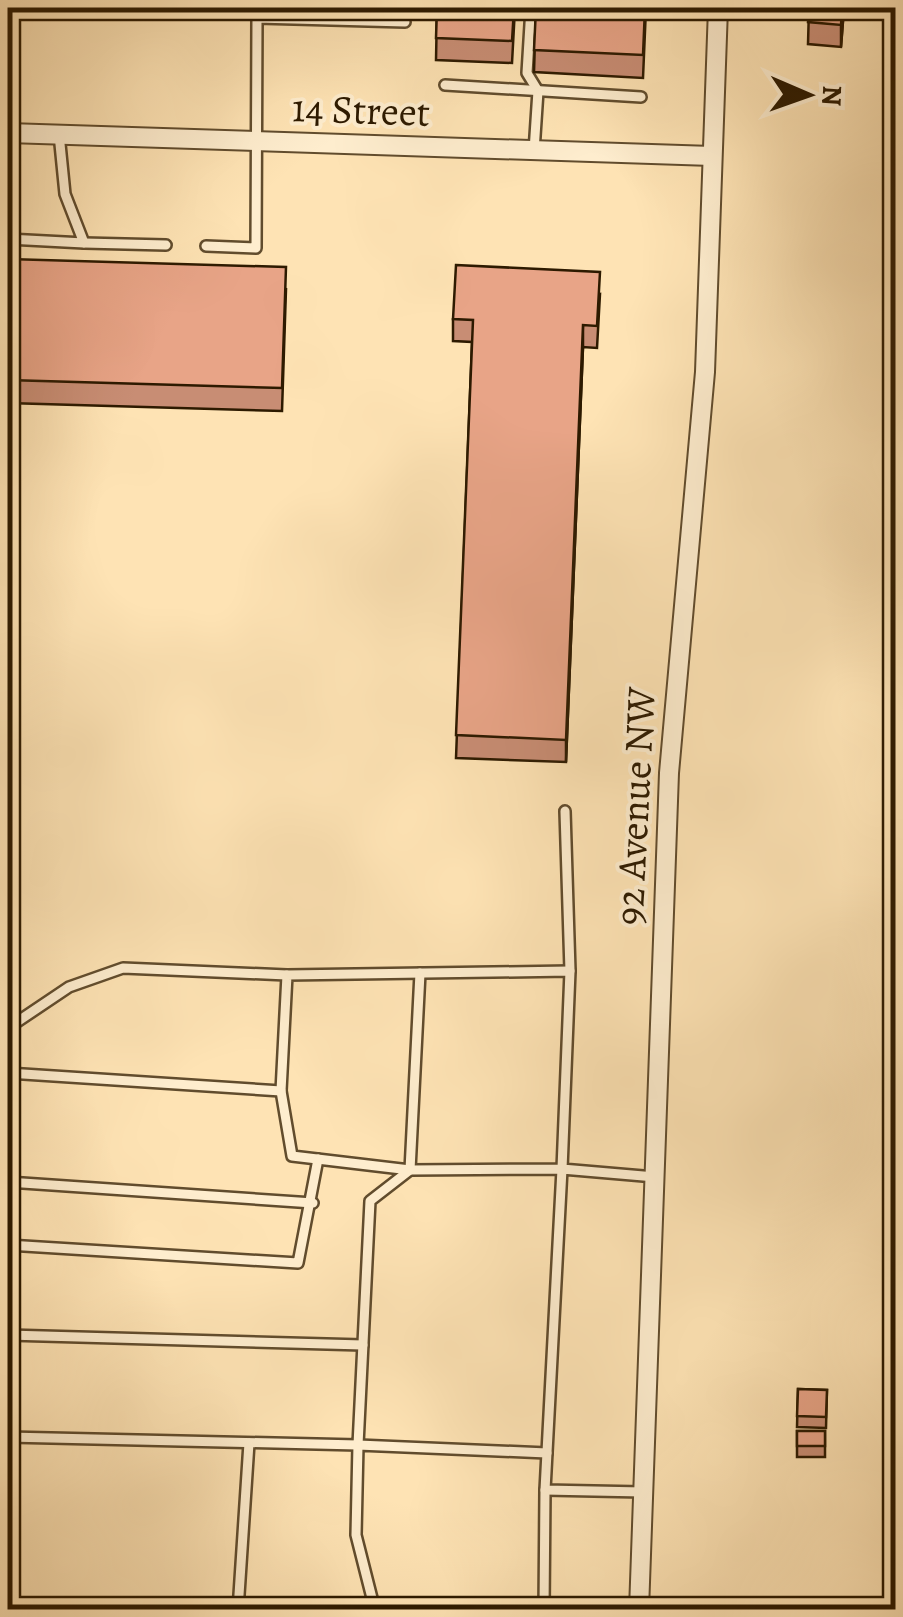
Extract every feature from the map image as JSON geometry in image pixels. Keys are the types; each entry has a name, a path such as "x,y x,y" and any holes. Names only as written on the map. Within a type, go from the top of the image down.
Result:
{"street":[{"name":"92 Avenue NW","path":"639,1610 669,773 705,372 718,8"},
{"name":"14 Street","path":"8,133 712,156"}],"lane":[{"path":"531,8 527,73 538,91 534,151"},
{"path":"206,246 256,248 257,18 306,13 405,22"},
{"path":"446,85 641,97"},
{"path":"59,134 65,194 84,242"},
{"path":"8,240 166,245"},
{"path":"544,1610 545,1490 570,971 565,811"},
{"path":"8,1028 69,987 123,968 287,974 570,971"},
{"path":"375,1610 356,1535 370,1201 410,1170 420,973"},
{"path":"287,974 281,1091 292,1156 410,1170 562,1170 655,1176"},
{"path":"8,1073 281,1091"},
{"path":"8,1245 298,1263 313,1202 318,1159"},
{"path":"8,1182 313,1202"},
{"path":"8,1335 363,1346"},
{"path":"8,1437 547,1453"},
{"path":"238,1610 249,1442"},
{"path":"545,1490 643,1492"}],"building":[{"path":"437,8 514,8 512,41 436,38"},
{"path":"536,8 645,8 643,55 534,50"},
{"path":"809,8 842,8 841,25 808,22"},
{"path":"8,259 286,267 282,388 8,380"},
{"path":"456,265 600,272 597,326 583,325 566,740 456,735 473,320 453,319"},
{"path":"896,709 896,751 890,729"},
{"path":"798,1389 827,1390 826,1417 797,1416"},
{"path":"797,1431 825,1431 825,1446 797,1446"}]}
